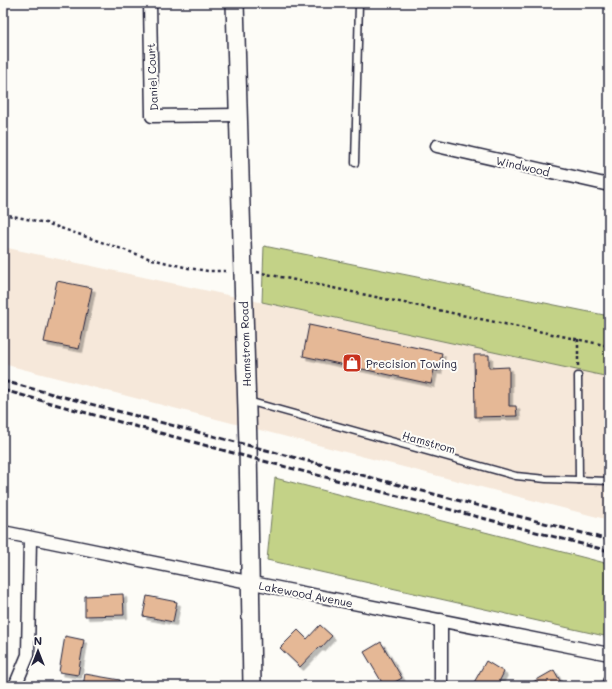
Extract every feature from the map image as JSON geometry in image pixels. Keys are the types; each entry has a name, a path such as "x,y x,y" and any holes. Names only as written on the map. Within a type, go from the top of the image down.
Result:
{"street":[{"name":"Daniel Court","path":"150,3 152,116 238,115"},
{"name":"Hamstrom Road","path":"235,3 247,401 252,686"},
{"name":"Windwood","path":"437,146 609,185"},
{"name":"Lakewood Avenue","path":"3,532 609,654"},
{"path":"15,686 28,655 30,538"},
{"path":"441,620 441,686"},
{"path":"608,686 609,682"}],"lane":[{"path":"354,163 359,3"},
{"path":"578,376 579,480"},
{"name":"Hamstrom","path":"247,401 516,476 609,481"}],"path":[{"path":"3,214 46,223 148,258 188,268 208,271 257,272 609,346"},
{"path":"578,339 578,376"}],"shaded area":[{"path":"3,247 609,377 609,520 3,364"}],"green space":[{"path":"264,246 609,316 609,377 262,302"},
{"path":"275,478 609,564 609,637 267,560"}],"building":[{"path":"57,281 92,288 79,349 44,342"},
{"path":"309,325 442,353 438,371 434,370 431,384 303,356"},
{"path":"474,355 489,355 489,368 509,367 509,406 516,406 517,416 475,417"},
{"path":"123,594 124,615 85,616 85,596"},
{"path":"147,596 177,602 173,622 143,616"},
{"path":"320,625 332,636 300,667 280,648 298,630 307,639"},
{"path":"65,636 84,640 78,675 59,672"},
{"path":"381,642 402,678 388,686 384,686 364,652"},
{"path":"486,661 504,672 497,686 472,686"},
{"path":"554,670 563,686 526,686"},
{"path":"85,674 120,680 120,686 83,686"}],"railway":[{"path":"3,381 609,540"},
{"path":"3,390 248,457 609,551"}],"place":[{"name":"Precision Towing","path":"352,363"}]}
